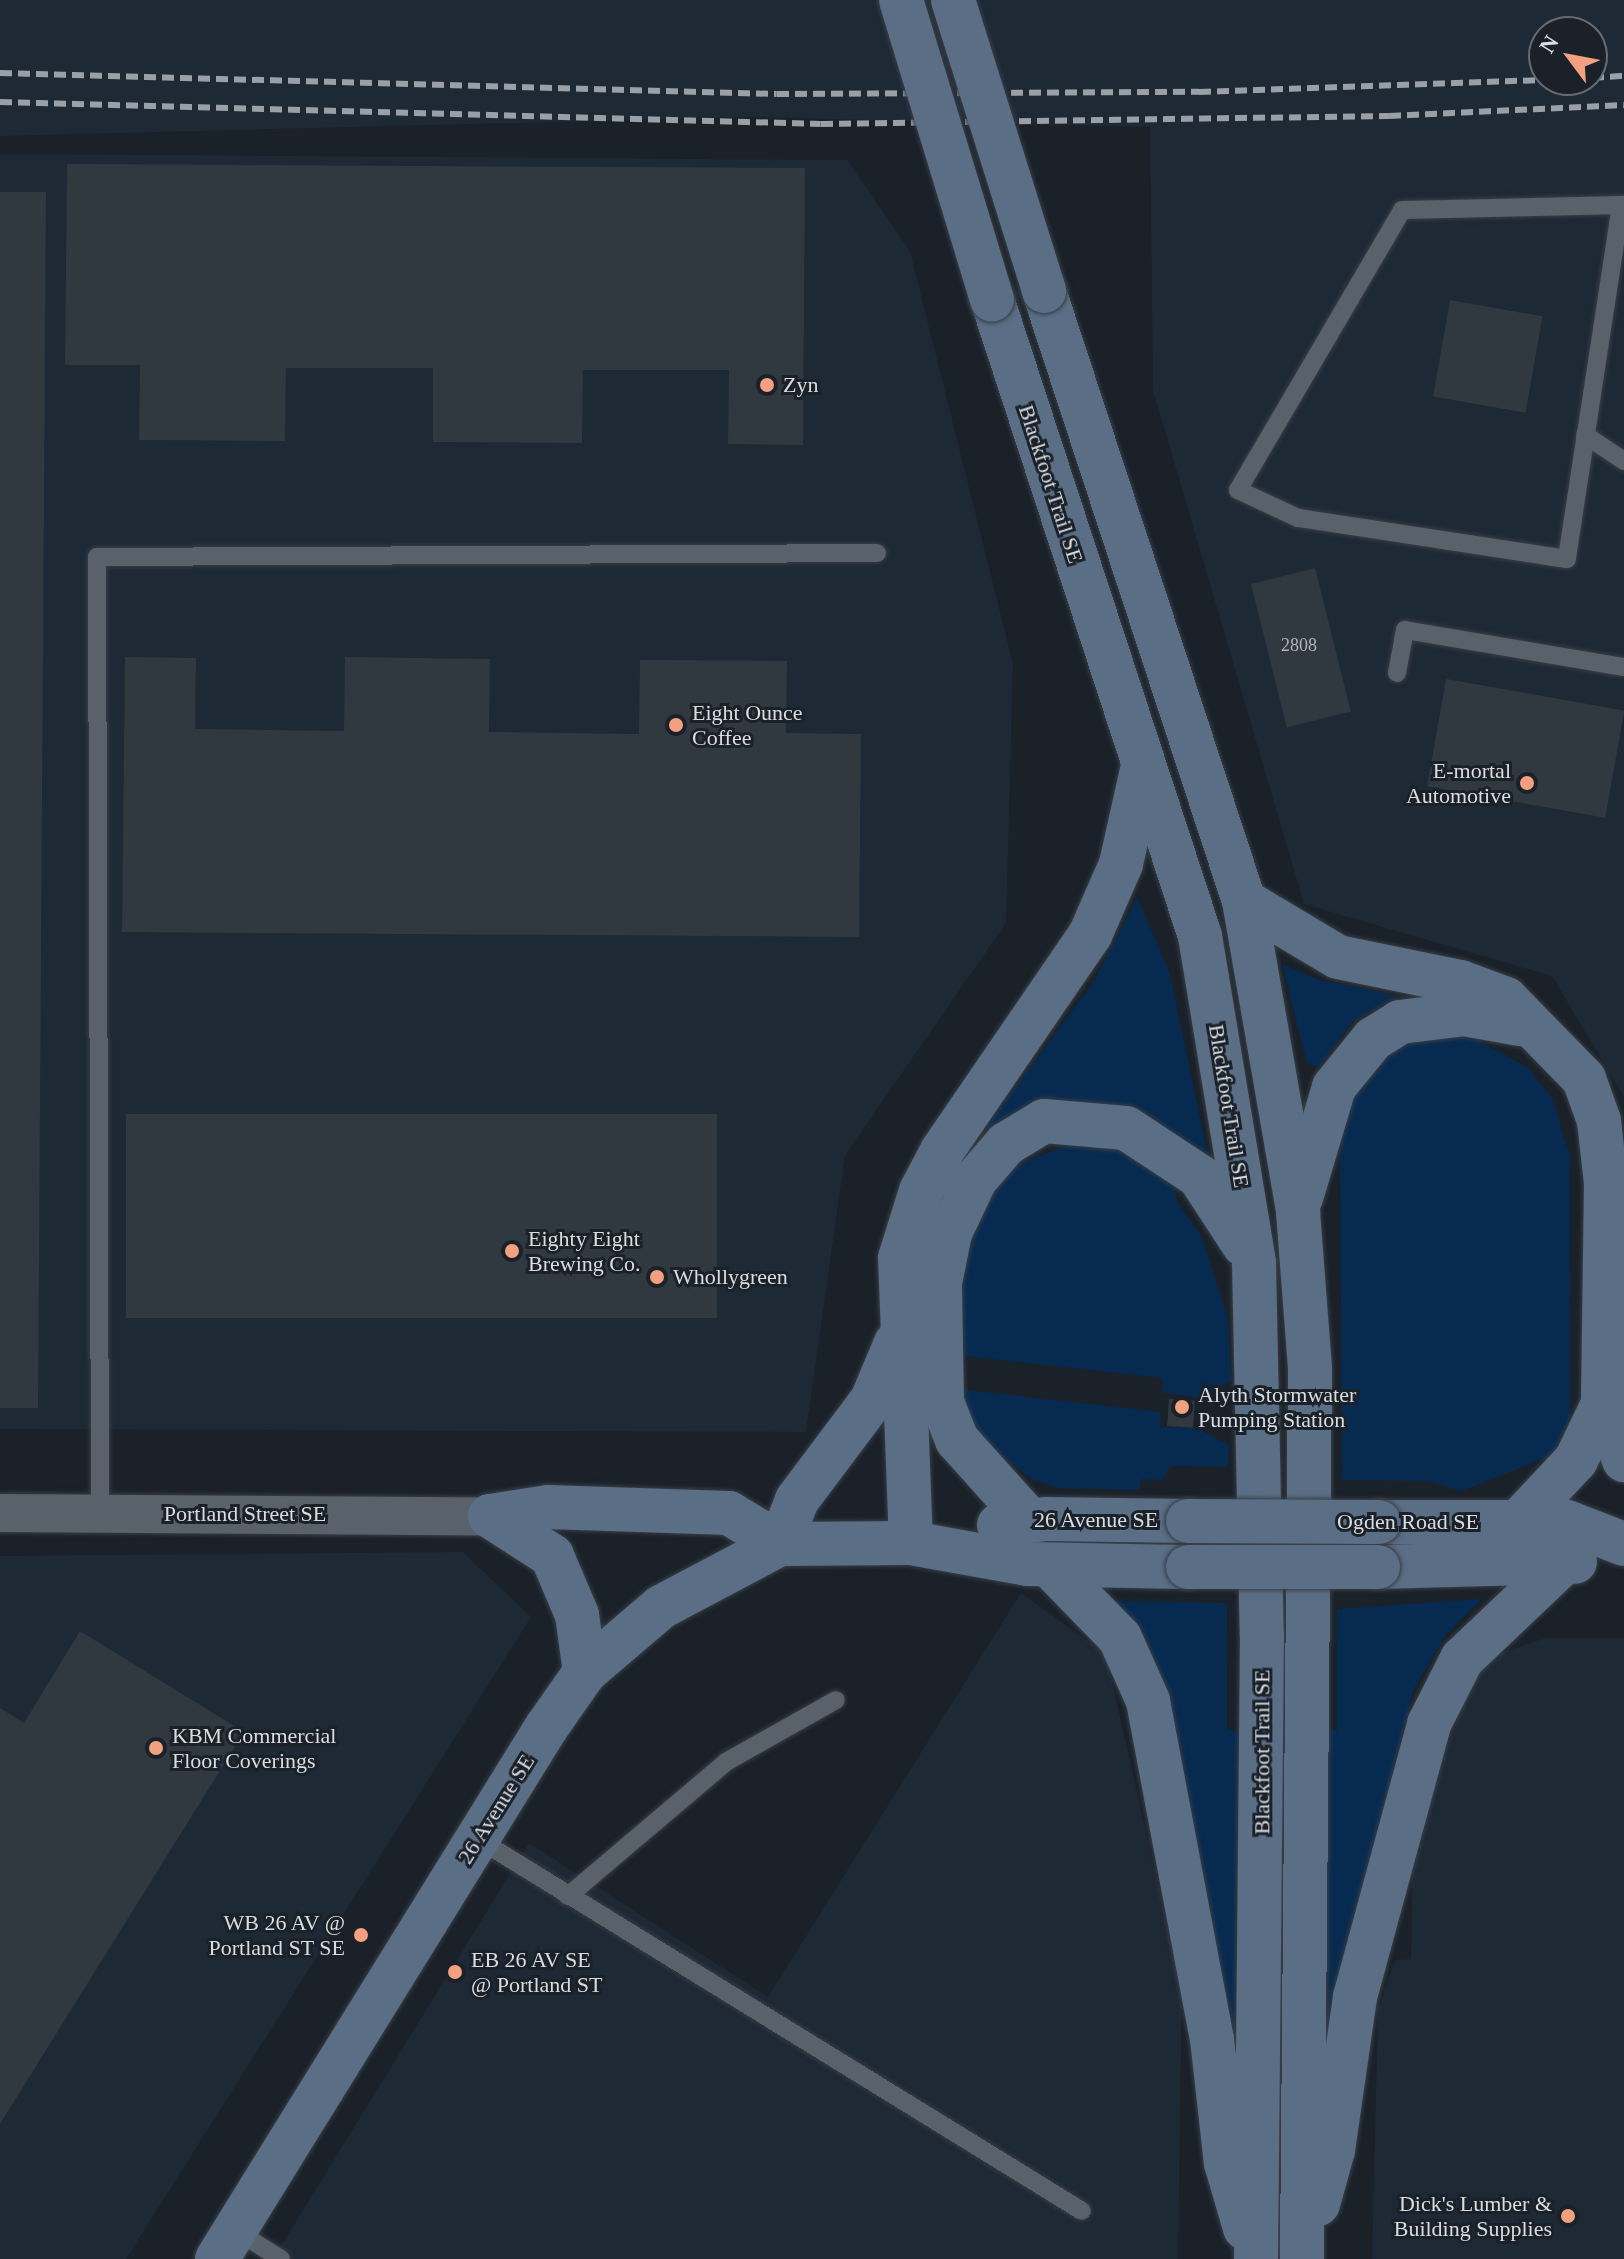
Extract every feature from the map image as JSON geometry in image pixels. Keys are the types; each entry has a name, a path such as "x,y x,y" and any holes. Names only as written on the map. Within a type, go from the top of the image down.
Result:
{"main road":[{"name":"Blackfoot Trail SE","path":"901,0 992,299 1142,770 1200,936 1254,1263 1262,1636 1255,2259"},
{"name":"Blackfoot Trail SE","path":"953,0 1044,291 1244,901 1298,1212 1310,1369 1302,2259"},
{"path":"911,1543 899,1337 900,1258 921,1191 1090,935 1121,864 1142,770"},
{"path":"1244,901 1338,957 1460,982 1506,999 1544,1033 1584,1079 1599,1121 1606,1183 1603,1404 1624,1460"},
{"path":"1298,1212 1334,1087 1373,1039 1400,1022 1464,1014 1544,1033"},
{"path":"1028,1519 957,1440 937,1367 940,1283 950,1233 975,1180 1006,1144 1044,1121 1126,1128 1199,1176 1254,1263"},
{"path":"490,1516 548,1507 729,1513 780,1544 797,1500 872,1400 899,1337"},
{"path":"1518,1522 1576,1460 1603,1404"},
{"path":"490,1516 552,1556 577,1615 585,1672"},
{"name":"26 Avenue SE","path":"911,1543 1028,1519 1188,1521"},
{"name":"Ogden Road SE","path":"1188,1521 1567,1522 1624,1546"},
{"name":"26 Avenue SE","path":"226,2245 585,1672 661,1607 780,1544 911,1543 1050,1566 1188,1567"},
{"name":"Ogden Road SE","path":"1188,1567 1560,1566 1624,1546"},
{"path":"1050,1566 1120,1638 1148,1701 1212,2039 1226,2163 1255,2259"},
{"path":"1302,2259 1333,2150 1355,1997 1429,1724 1462,1659 1560,1566"}],"street":[{"name":"Portland Street SE","path":"0,1513 490,1516"}],"lane":[{"path":"1622,205 1567,559 1298,518 1238,490 1402,210 1622,205"},
{"path":"1585,435 1624,461"},
{"path":"100,1514 97,557 877,553"},
{"path":"1397,673 1405,630 1624,667"},
{"path":"568,1896 726,1762 836,1700"},
{"path":"478,1839 1082,2211"},
{"path":"226,2245 281,2259"}],"shaded area":[{"path":"0,0 1624,0 1624,1097 1552,976 1304,904 1153,390 1150,127 750,117 0,136"},
{"path":"0,154 847,160 910,251 1013,664 1006,923 845,1155 806,1432 0,1429"},
{"path":"1137,898 1169,971 1209,1160 1146,1117 995,1135 986,1127 1094,981"},
{"path":"1282,964 1319,980 1398,996 1353,1021 1318,1068 1307,1063"},
{"path":"1440,1033 1475,1039 1527,1067 1552,1098 1570,1156 1570,1418 1553,1455 1462,1491 1427,1481 1342,1480 1340,1138 1352,1084 1386,1050"},
{"path":"1076,1142 1104,1144 1140,1158 1175,1186 1177,1202 1202,1237 1228,1320 1231,1381 1203,1398 1162,1393 1163,1378 956,1355 967,1246 996,1186 1020,1163"},
{"path":"958,1389 1161,1412 1160,1427 1197,1428 1229,1445 1228,1467 1171,1466 1162,1480 1141,1479 1139,1490 1059,1488 1033,1480 993,1449 987,1455"},
{"path":"463,1552 531,1617 126,2259 0,2259 0,1556"},
{"path":"1021,1593 1106,1654 1182,1993 1178,2259 273,2259 529,1843 768,1997"},
{"path":"1482,1599 1444,1637 1413,1691 1327,2033 1326,1732 1337,1730 1337,1609"},
{"path":"1116,1601 1227,1603 1227,1729 1240,1733 1237,2029 1231,2030 1157,1666"},
{"path":"1546,1638 1624,1638 1624,2259 1372,2259 1378,2010 1395,1960 1411,1959 1412,1872 1436,1775 1474,1675 1495,1655"}],"building":[{"path":"67,164 805,168 803,445 728,444 729,370 583,370 582,443 433,442 433,368 286,368 285,441 139,440 140,365 65,365"},
{"path":"0,192 46,192 38,1408 0,1408"},
{"path":"1450,300 1543,316 1526,413 1433,397"},
{"path":"1315,568 1351,712 1287,728 1251,584"},
{"path":"125,657 196,658 195,729 344,731 345,657 490,659 489,732 639,734 640,660 787,661 786,733 861,734 859,937 122,932"},
{"path":"1446,679 1624,710 1605,818 1427,786"},
{"path":"126,1114 717,1114 717,1318 126,1318"},
{"name":"Alyth Stormwater Pumping Station","path":"1169,1399 1195,1401 1193,1428 1167,1426"},
{"path":"80,1631 244,1732 0,2124 0,1708 24,1723"}],"railway":[{"path":"0,73 777,94 1199,92 1528,81"},
{"path":"1608,77 1624,76"},
{"path":"0,102 821,124 1389,116 1624,105"}],"place":[{"name":"Zyn","path":"767,385"},
{"name":"Eight Ounce Coffee","path":"676,725"},
{"name":"E-mortal Automotive","path":"1527,783"},
{"name":"Eighty Eight Brewing Co.","path":"512,1251"},
{"name":"Whollygreen","path":"657,1277"},
{"name":"Alyth Stormwater Pumping Station","path":"1182,1407"},
{"name":"KBM Commercial Floor Coverings","path":"156,1748"},
{"name":"WB 26 AV @ Portland ST SE","path":"361,1935"},
{"name":"EB 26 AV SE @ Portland ST","path":"455,1972"},
{"name":"Dick's Lumber & Building Supplies","path":"1568,2216"}]}
